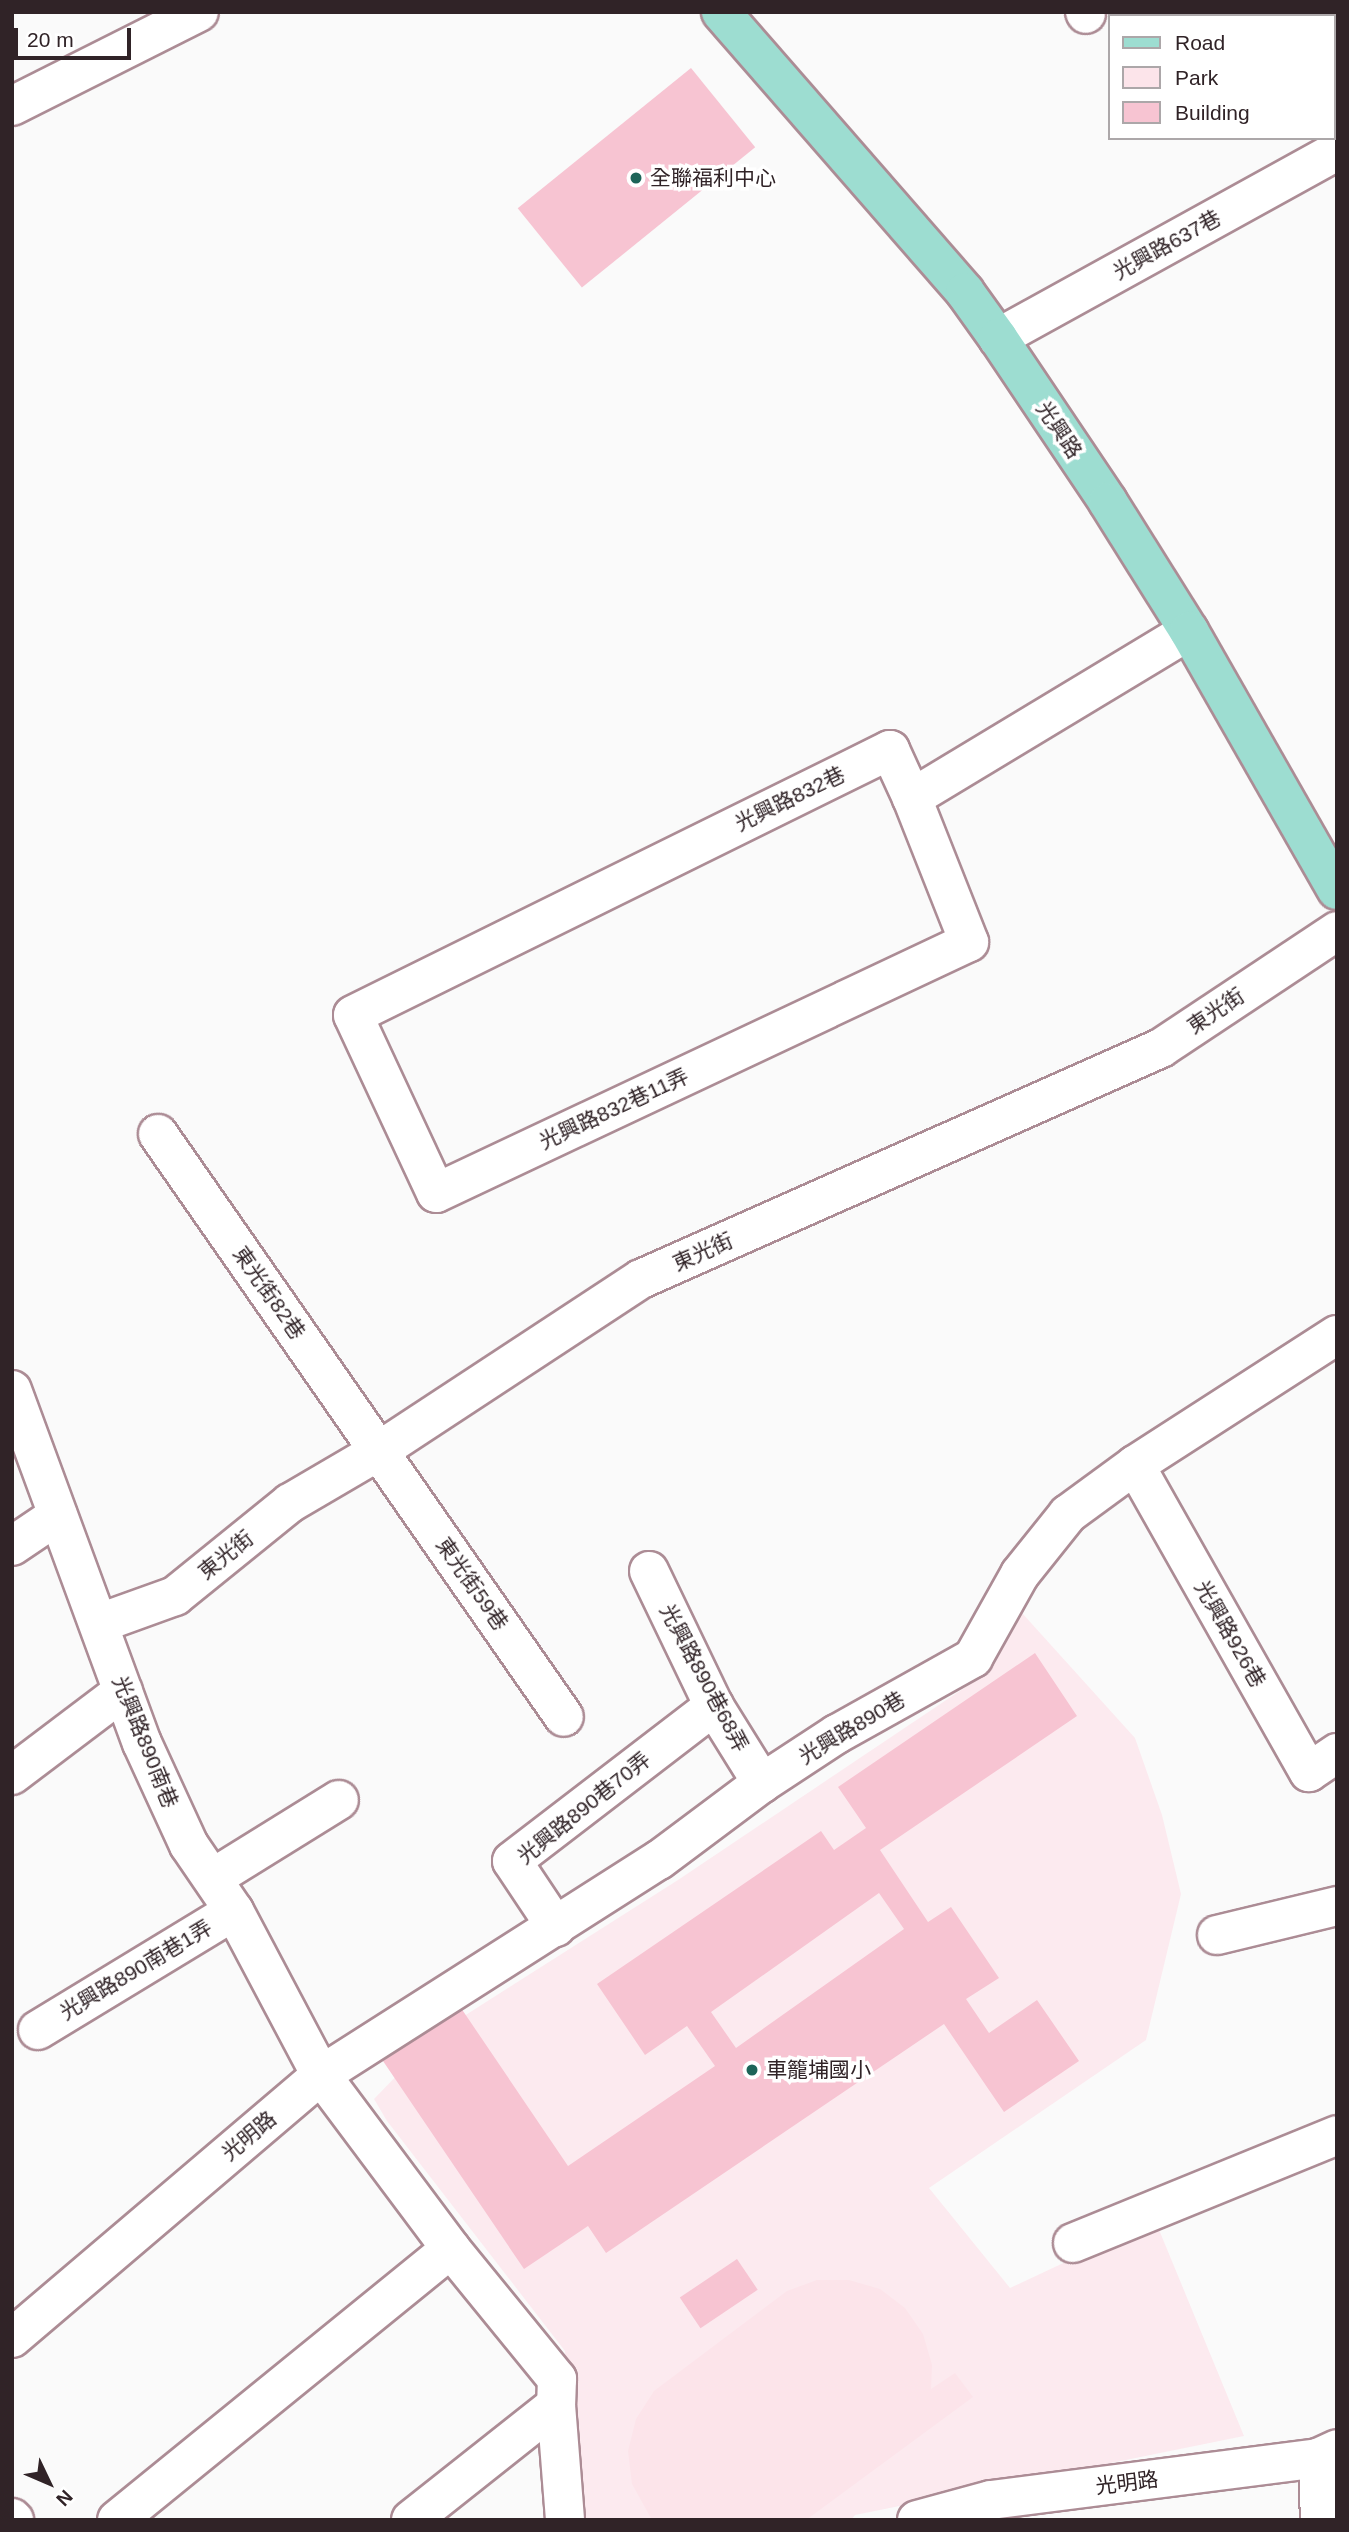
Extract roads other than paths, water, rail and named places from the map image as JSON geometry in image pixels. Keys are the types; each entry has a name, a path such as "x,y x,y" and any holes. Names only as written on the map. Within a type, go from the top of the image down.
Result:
{"main road":[{"name":"光興路","path":"721,12 965,292 998,338 1108,502 1189,631 1337,890"}],"street":[{"path":"12,106 199,12"},
{"name":"光興路637巷","path":"998,338 1337,151"},
{"path":"912,798 1189,631"},
{"name":"光興路832巷","path":"353,1015 890,750 912,798"},
{"name":"光興路832巷11弄","path":"353,1015 436,1193 969,942 912,798"},
{"name":"東光街","path":"100,1623 175,1596 290,1503 379,1451 642,1279 1161,1048 1337,931"},
{"name":"東光街82巷","path":"158,1134 379,1451"},
{"name":"光興路890巷","path":"321,2075 659,1860 762,1783 837,1734 973,1658 1020,1574 1068,1514 1135,1465 1337,1335"},
{"name":"光興路890南巷","path":"12,1390 142,1743 189,1845 234,1911 321,2075"},
{"name":"東光街59巷","path":"379,1451 564,1717"},
{"name":"光興路926巷","path":"1135,1465 1309,1772 1337,1753"},
{"path":"12,1546 58,1515"},
{"name":"光興路890巷68弄","path":"649,1571 714,1706 762,1783"},
{"path":"12,1774 123,1691"},
{"name":"光興路890巷70弄","path":"556,1927 512,1861 714,1706"},
{"path":"213,1878 339,1800"},
{"path":"1217,1935 1337,1906"},
{"name":"光興路890南巷1弄","path":"38,2030 234,1911"},
{"path":"321,2075 451,2249 557,2379 556,2405 565,2520"},
{"name":"光明路","path":"12,2338 321,2075"},
{"path":"1073,2243 1337,2134"},
{"path":"117,2520 451,2249"},
{"path":"411,2520 556,2405"},
{"path":"1320,2520 1327,2454"},
{"name":"光明路","path":"917,2520 991,2500 1327,2454"}],"place":[{"name":"全聯福利中心","path":"636,178"},
{"name":"車籠埔國小","path":"752,2070"}]}
